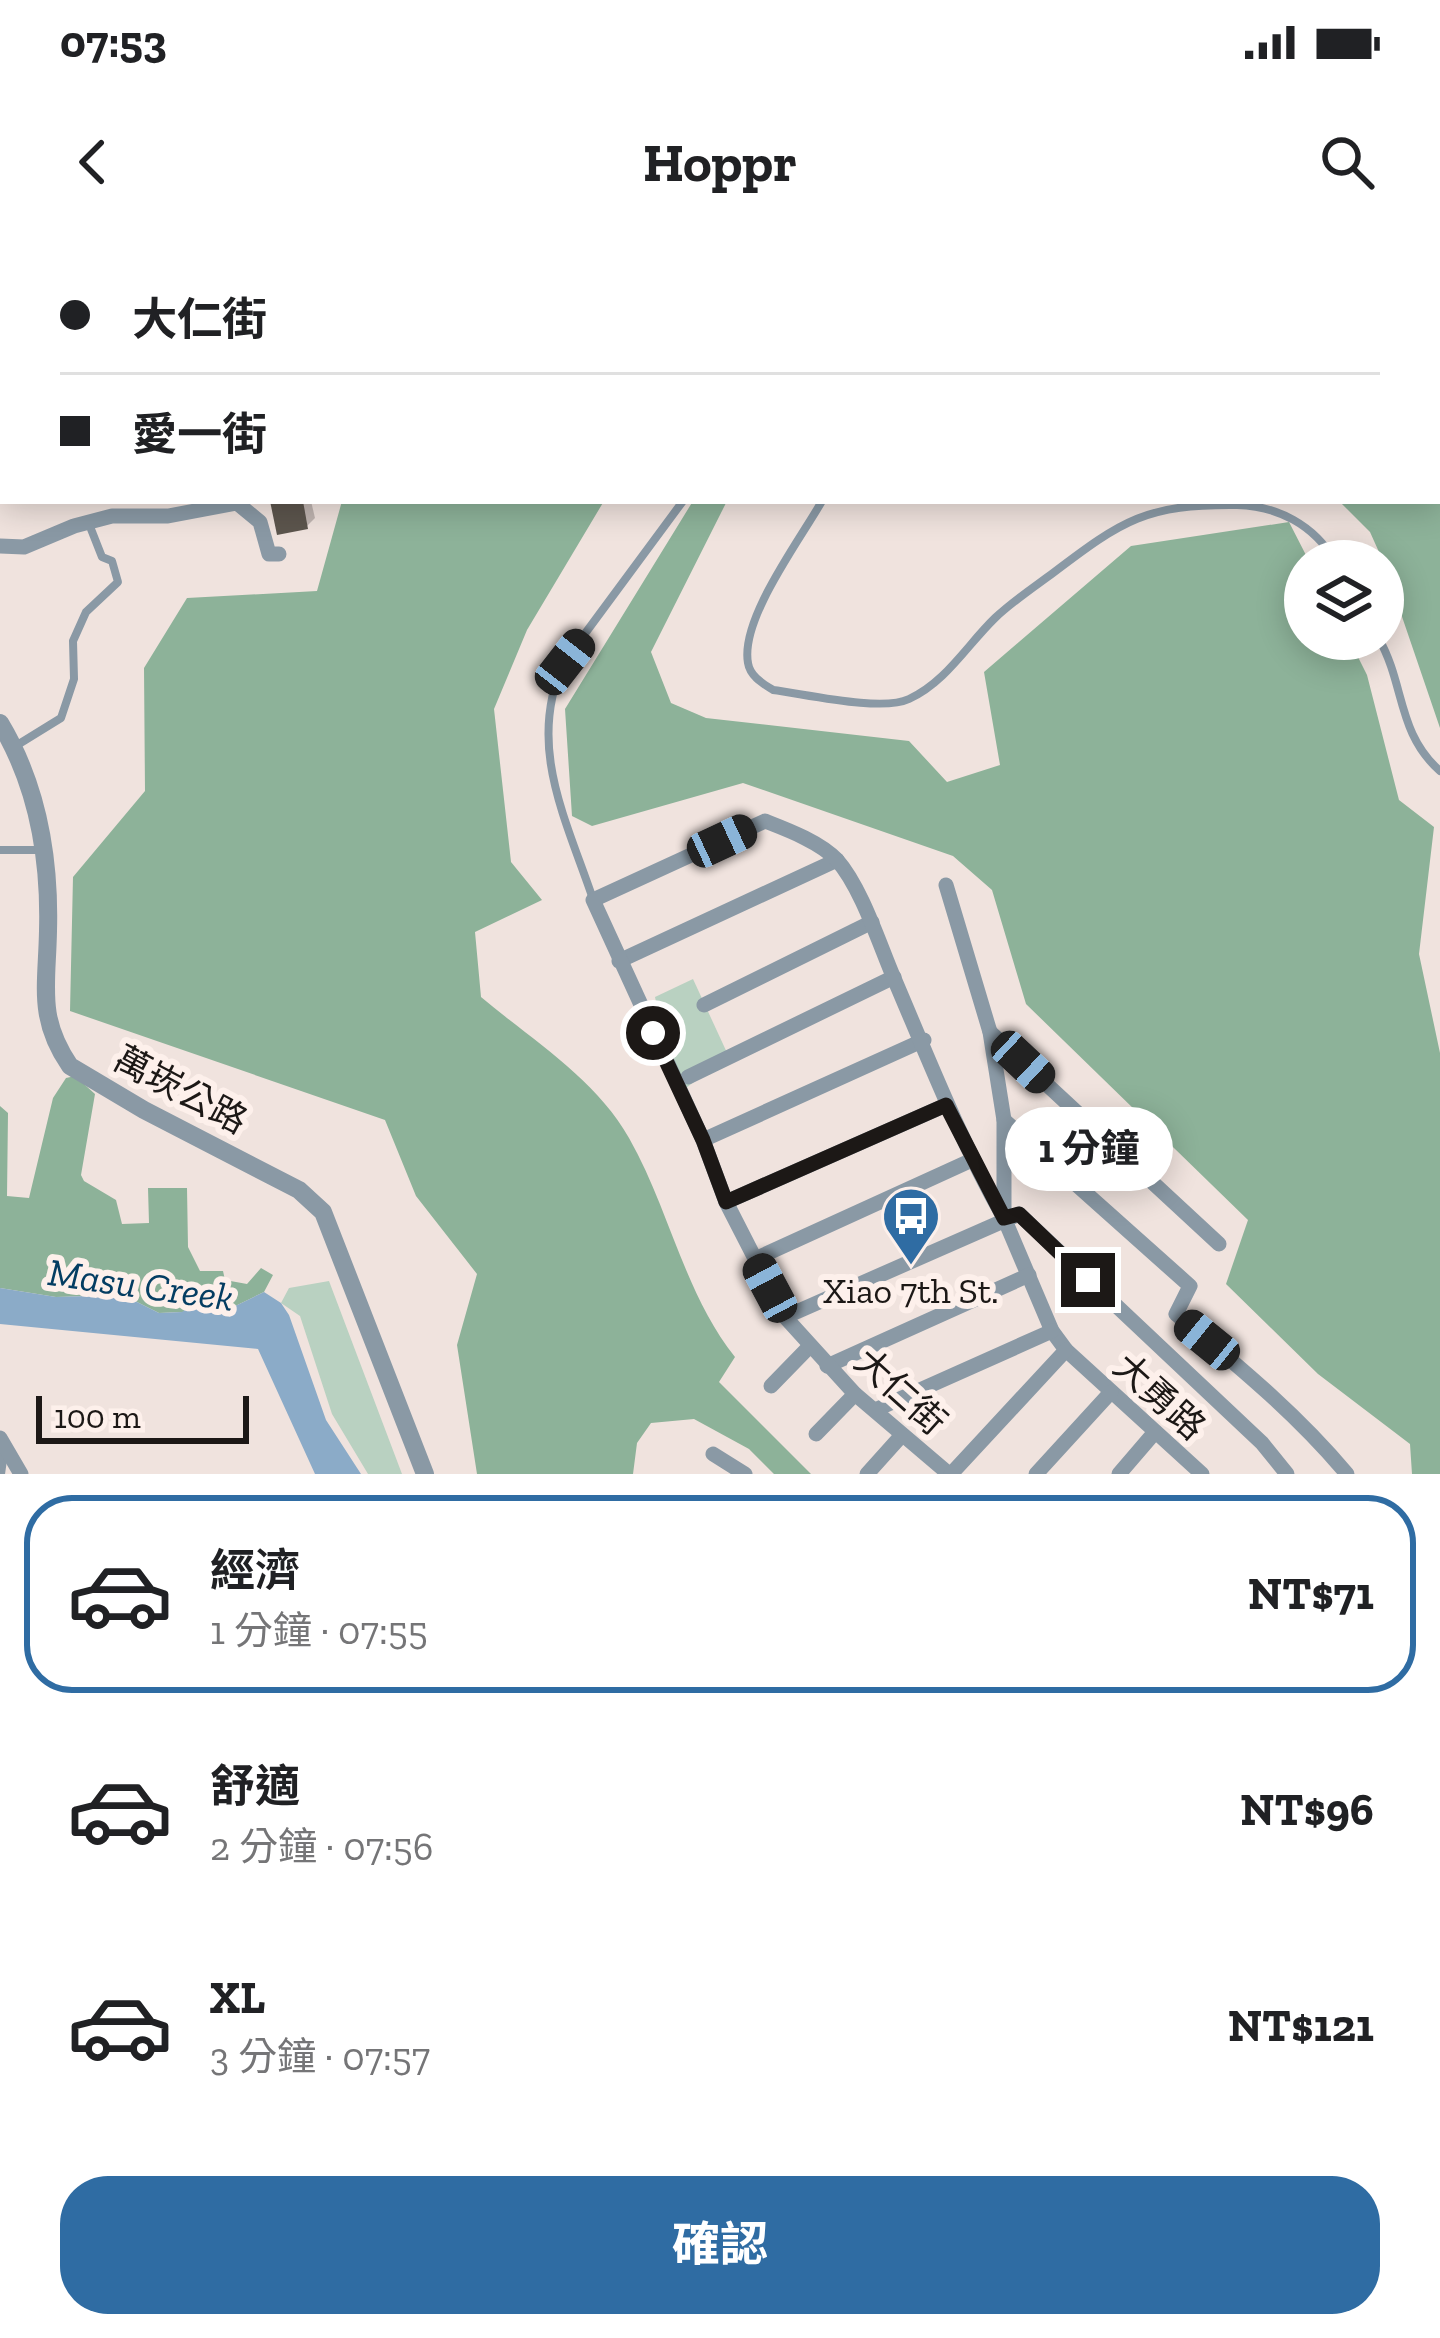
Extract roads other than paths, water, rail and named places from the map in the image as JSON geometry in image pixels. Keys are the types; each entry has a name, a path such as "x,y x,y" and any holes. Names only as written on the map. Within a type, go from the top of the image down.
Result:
{"street":[{"path":"0,546 24,548 112,517 168,516 232,504"},
{"path":"238,504 260,522 269,554 280,554"},
{"name":"萬崁公路","path":"0,723 30,784 44,850 46,1018 63,1055 70,1066 144,1111 299,1190 323,1212 425,1474"},
{"path":"593,900 765,820 837,860 872,922 924,1040 946,1105 1004,1218"},
{"path":"619,961 837,860"},
{"name":"大勇路","path":"946,885 990,1032 1004,1120 1004,1218 1052,1331 1066,1350 1202,1474"},
{"name":"大仁街","path":"593,900 703,1140 726,1202 784,1317 855,1394 950,1474"},
{"path":"704,1005 872,922"},
{"path":"688,1077 893,977"},
{"path":"990,1032 1219,1244"},
{"path":"703,1140 924,1040"},
{"path":"726,1202 946,1105"},
{"path":"1004,1120 1190,1286 1176,1314 1269,1391 1346,1474"},
{"path":"754,1259 971,1160"},
{"path":"784,1317 1019,1214 1262,1443 1287,1474"},
{"path":"827,1366 1029,1275"},
{"path":"875,1410 1052,1331"},
{"path":"771,1386 809,1347"},
{"path":"950,1474 1066,1350"},
{"path":"1036,1474 1111,1392"},
{"path":"816,1434 855,1394"},
{"path":"1119,1474 1155,1432"},
{"path":"867,1474 902,1435"},
{"path":"3,1441 20,1474"},
{"path":"713,1454 745,1474"}],"lane":[{"path":"593,900 548,763 554,684 565,662 681,504"},
{"path":"820,504 748,630 748,667 772,690 904,702 934,684 997,616 1115,526 1166,508 1262,506 1287,515 1323,540"},
{"path":"14,747 61,718 74,679 73,641 86,612 118,582 112,561 103,557 88,523"},
{"path":"1386,660 1410,734 1440,772"},
{"path":"0,850 44,850"},
{"path":"1,1474 3,1441"}],"water":[{"path":"0,1288 56,1297 123,1295 159,1313 182,1312 201,1298 227,1310 264,1292 289,1315 326,1420 361,1474 315,1474 258,1349 0,1324"}],"place":[{"name":"Xiao 7th St.","path":"911,1267"}],"water label":[{"name":"Masu Creek","path":"141,1284"}]}
